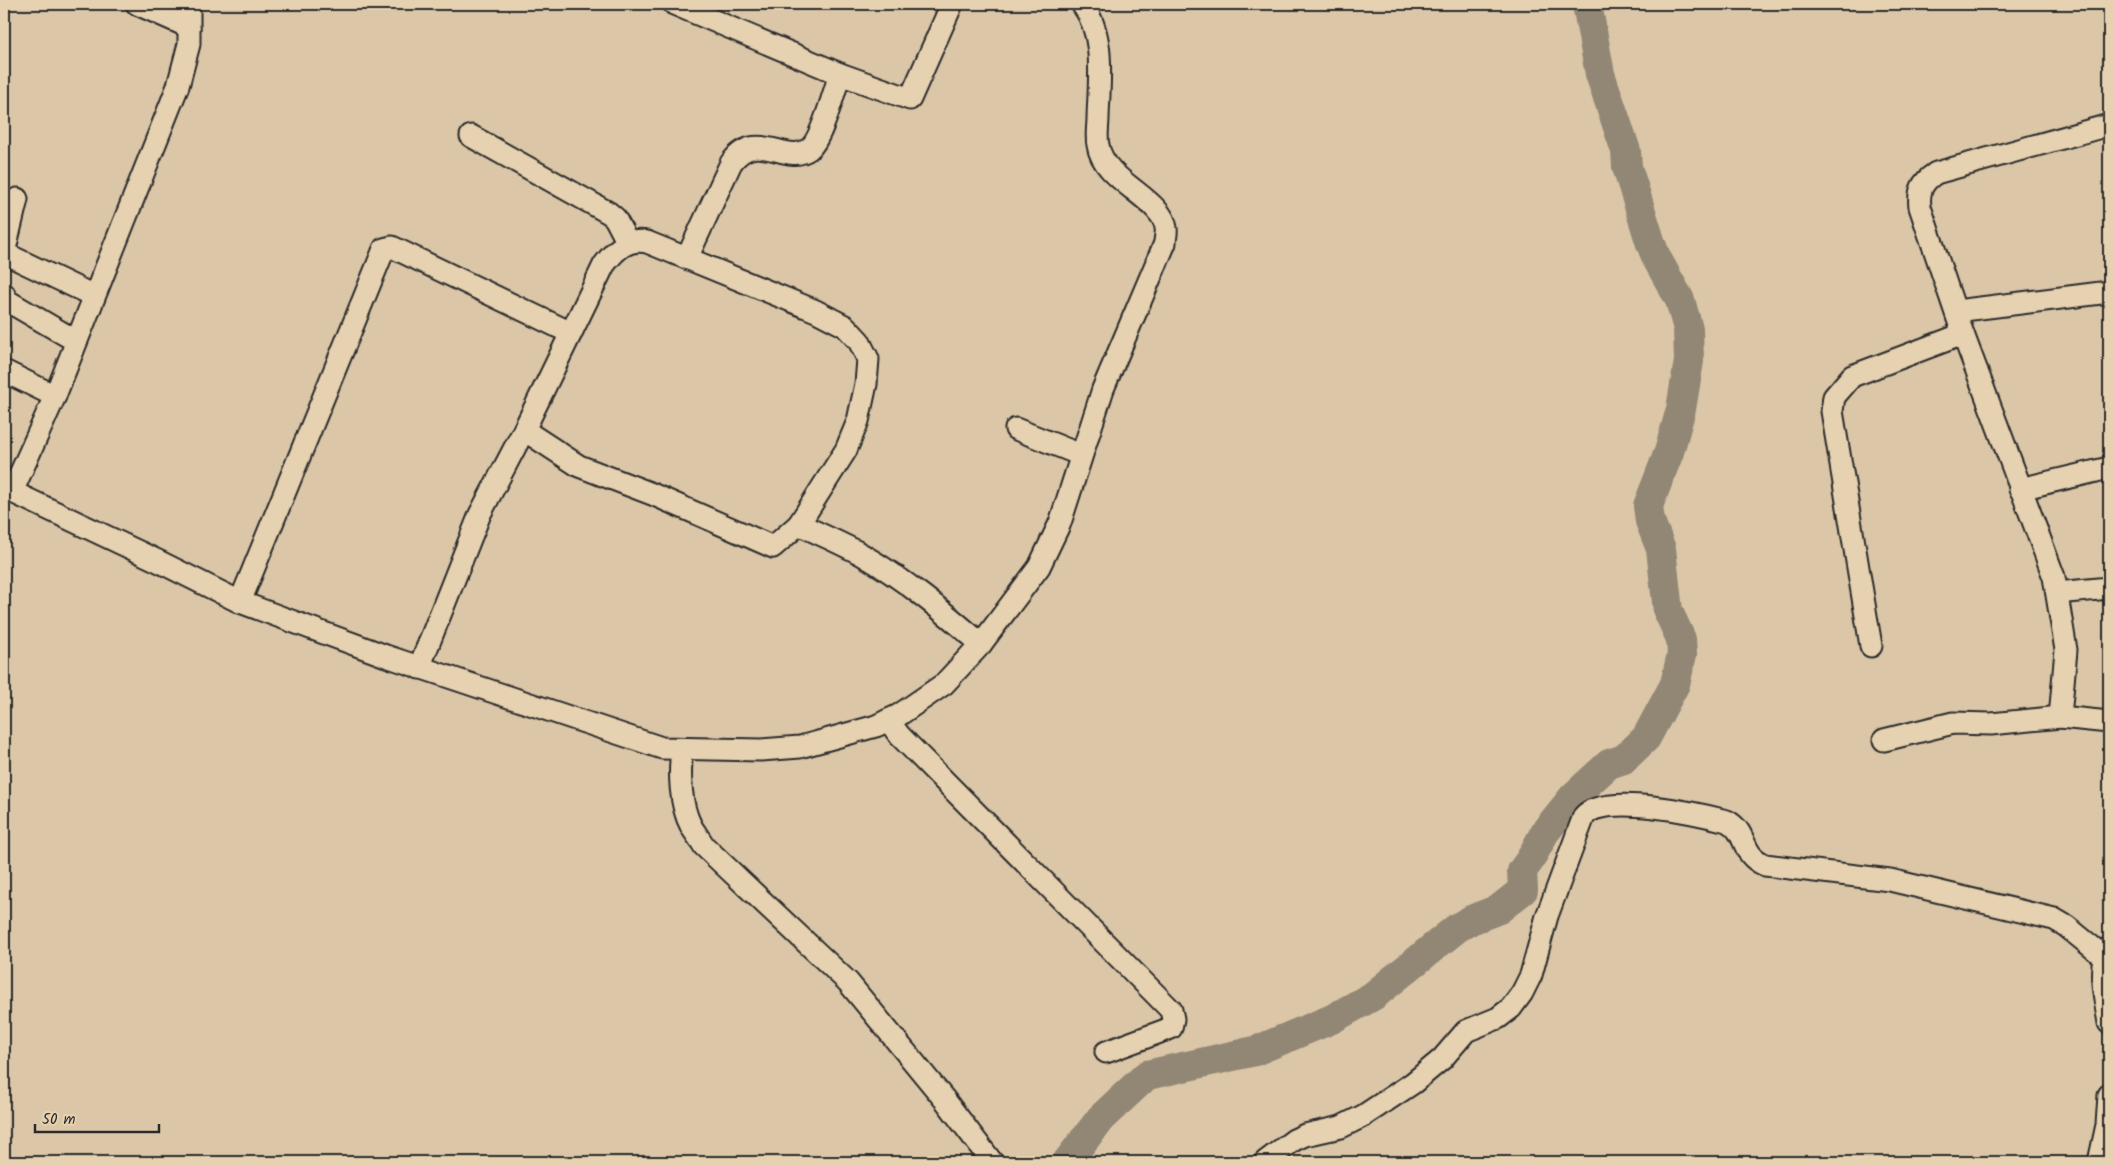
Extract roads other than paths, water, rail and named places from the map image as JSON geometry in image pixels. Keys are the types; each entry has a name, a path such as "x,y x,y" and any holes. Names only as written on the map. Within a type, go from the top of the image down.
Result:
{"street":[{"path":"137,4 188,27"},
{"path":"189,4 188,44 178,86 55,396 8,490 240,602 307,628 419,668 662,748 682,750 761,750 800,747 857,732 888,720 920,702 944,684 981,644 1038,566 1060,523 1103,389 1165,243 1166,226 1156,209 1106,164 1098,145 1100,63 1098,45 1093,22 1082,4"},
{"path":"674,4 840,74 910,99 952,4"},
{"path":"687,258 731,163 738,154 752,146 797,153 808,149 817,139 840,74"},
{"path":"2060,717 2066,650 2054,577 1963,334 1920,207 1919,197 1922,186 1928,178 1936,173 2109,125"},
{"path":"471,136 609,213 615,218 628,243"},
{"path":"4,269 4,253 17,199"},
{"path":"419,668 480,514 524,430 604,265 617,249 637,240 647,242 816,311 845,326 859,341 868,359 866,384 858,421 846,450 799,524 773,547 652,494 579,466 524,430"},
{"path":"240,602 384,249 392,246 571,333"},
{"path":"4,253 94,296"},
{"path":"1956,311 2109,292"},
{"path":"4,294 6,300 76,341"},
{"path":"1871,646 1832,411 1834,397 1852,376 1963,334"},
{"path":"4,371 55,396"},
{"path":"1016,429 1081,455"},
{"path":"2020,489 2109,468"},
{"path":"799,524 861,554 930,600 981,644"},
{"path":"2057,593 2109,588"},
{"path":"1884,740 1953,723 1991,724 2060,717 2109,722"},
{"path":"888,720 900,736 1171,1010 1173,1019 1171,1028 1106,1052"},
{"path":"682,750 680,764 686,812 691,826 704,846 848,982 945,1100 979,1157"},
{"path":"1265,1162 1294,1140 1305,1135 1341,1127 1363,1116 1413,1083 1442,1059 1466,1032 1498,1018 1511,1008 1522,993 1531,975 1547,916 1584,816 1597,808 1627,804 1645,805 1727,821 1737,828 1752,858 1765,865 1890,880 2054,919 2106,952 2104,983 2109,1023"},
{"path":"2100,1162 2108,1125 2109,1095"}],"waterway":[{"path":"1067,1162 1101,1118 1147,1075 1255,1051 1332,1019 1373,996 1457,928 1471,920 1499,909 1523,890 1522,871 1545,832 1574,796 1609,764 1624,759 1646,738 1675,684 1682,654 1681,639 1668,611 1661,549 1650,521 1648,506 1669,452 1681,409 1689,361 1688,329 1680,300 1657,259 1651,244 1627,167 1626,151 1600,74 1587,4"}]}
